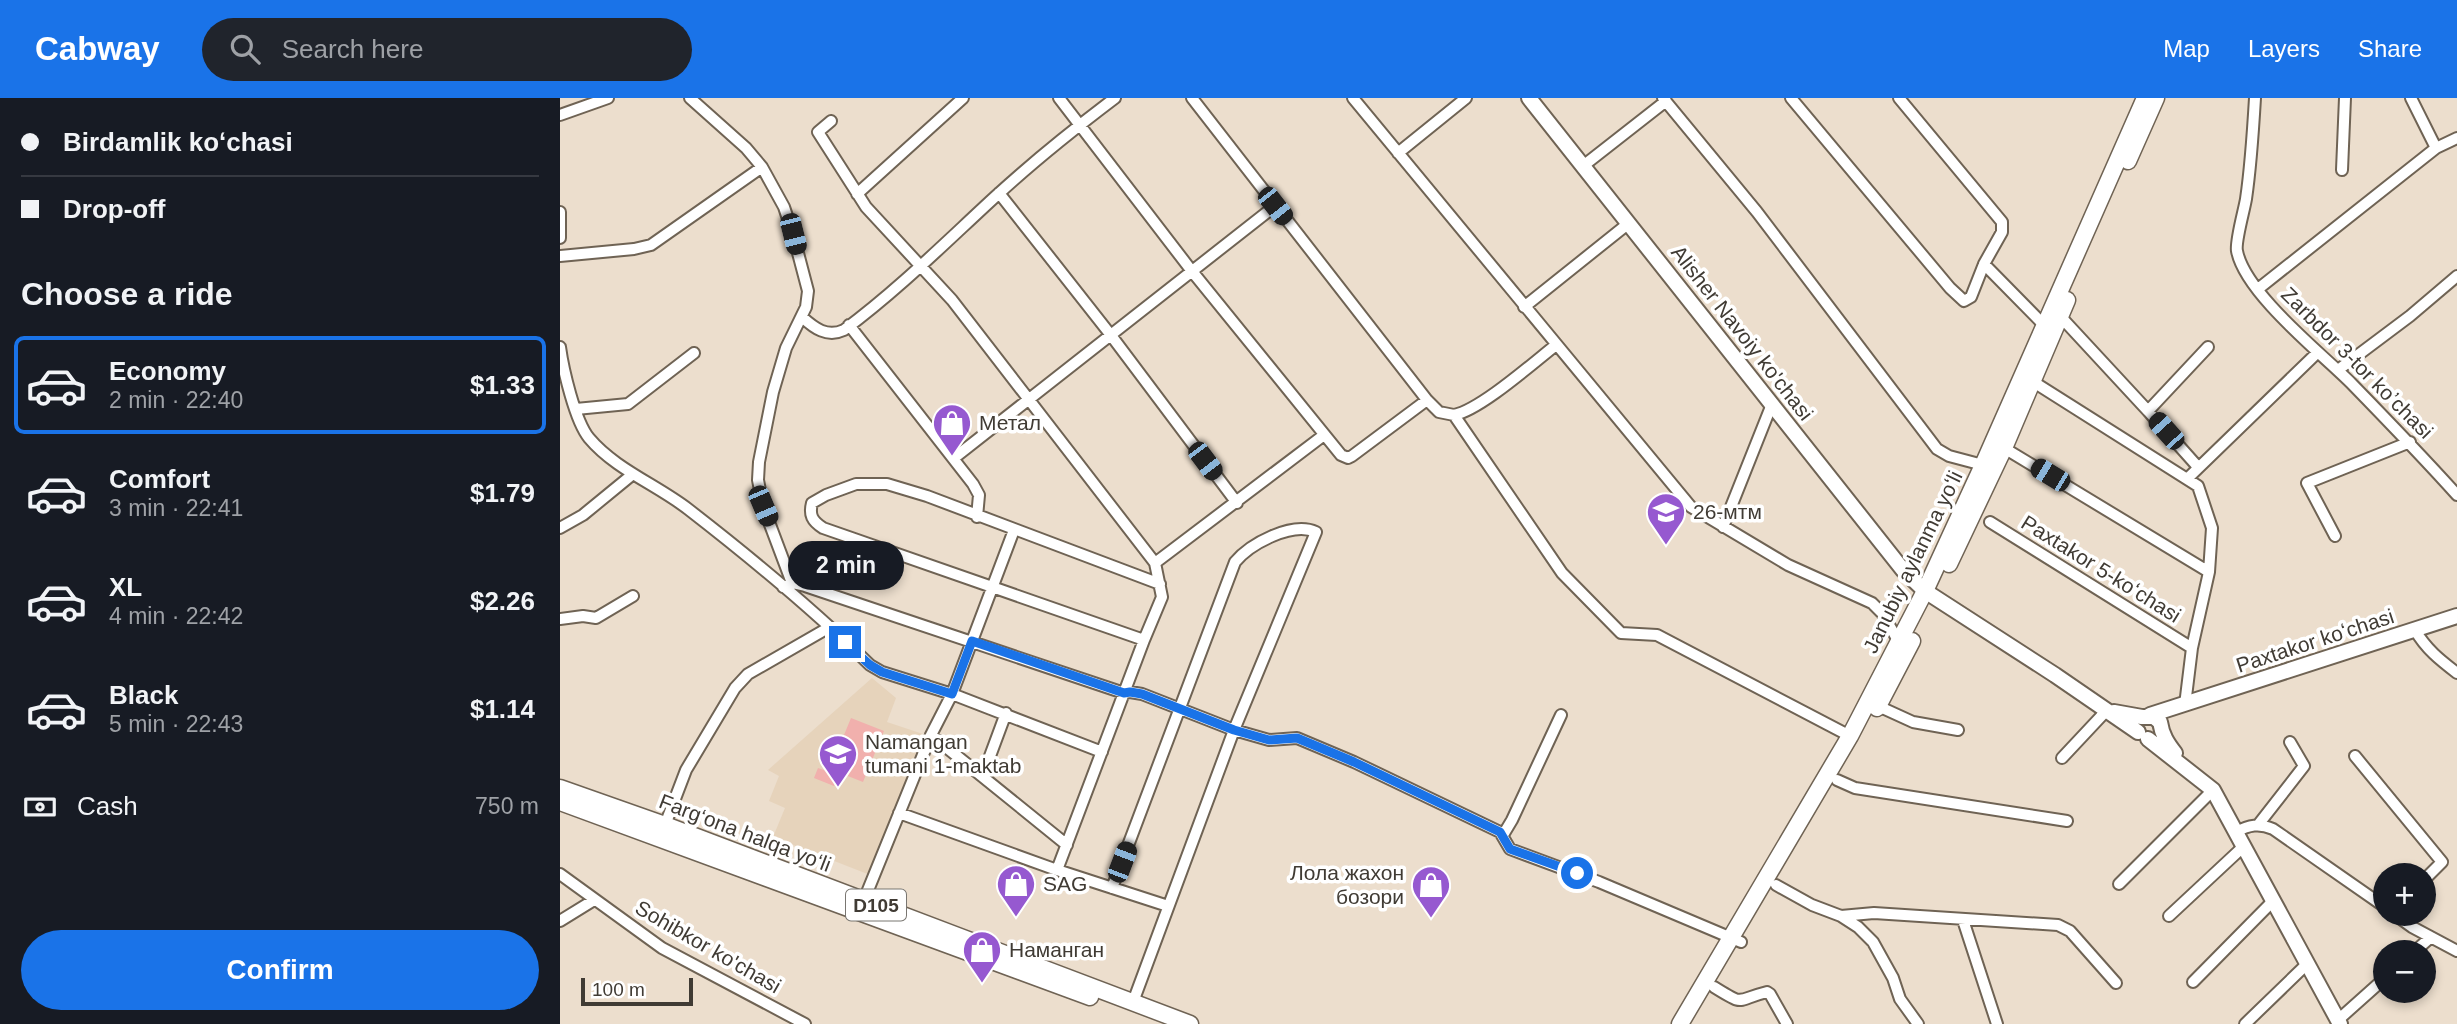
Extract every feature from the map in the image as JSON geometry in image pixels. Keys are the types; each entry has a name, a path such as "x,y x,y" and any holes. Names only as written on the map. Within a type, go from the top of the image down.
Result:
{"highway":[{"name":"Janubiy aylanma yoʻli","path":"1680,1024 1776,885 1878,706 2145,98"},
{"name":"Janubiy aylanma yoʻli","path":"1692,1024 1714,988 1737,940 1899,642 1929,594 2004,448 2156,98"},
{"name":"Farg‘ona halqa yo‘li","path":"560,788 665,825 1190,1024"},
{"name":"Farg‘ona halqa yo‘li","path":"560,802 1163,1024"}],"main road":[{"name":"Alisher Navoiy ko'chasi","path":"1529,98 1903,570 1929,594 2107,710"},
{"name":"Paxtakor koʻchasi","path":"2150,726 2185,705 2457,616"},
{"path":"2107,710 2150,726 2187,768 2213,790 2339,1022"}],"street":[{"path":"560,115 608,98"},
{"path":"691,98 746,148 762,167 784,207 808,291 802,317 782,359 759,462 758,480 763,506 788,585"},
{"path":"857,194 949,102 962,98"},
{"path":"1059,98 1191,270 1340,455 1348,458 1427,400"},
{"path":"802,317 825,333 839,332 921,265 999,193 1080,124 1115,98"},
{"path":"1192,98 1439,412 1454,415 1462,413 1503,387 1556,345"},
{"path":"1353,98 1691,506 1788,565 1872,603 1882,613 1899,642"},
{"path":"1398,153 1466,98"},
{"path":"1791,98 1964,302 1971,297 1984,264 2002,232 2001,222 1899,98"},
{"name":"Zarbdor 3-tor koʼchasi","path":"2255,98 2250,174 2236,246 2238,255 2258,289 2287,324 2338,370 2410,442 2457,495"},
{"path":"2342,170 2345,98"},
{"path":"2411,98 2436,148"},
{"path":"1583,166 1665,100 1757,212 1937,449 1949,456 1983,466"},
{"path":"831,121 818,132 866,207 952,300 1154,563 1160,584 1161,603 1144,640 1057,870"},
{"name":"Zarbdor 3-tor koʼchasi","path":"2258,289 2436,148 2457,138"},
{"path":"560,256 651,245 762,167"},
{"path":"999,193 1110,334 1237,503"},
{"path":"954,458 1275,206"},
{"path":"560,212 560,238"},
{"path":"1524,307 1629,223"},
{"path":"1984,264 2044,325"},
{"path":"2338,370 2456,280"},
{"path":"2060,316 2198,467"},
{"path":"849,325 979,493 977,517"},
{"path":"560,347 576,409 590,439 788,585 828,628 870,665 882,672 1006,713 1102,752"},
{"path":"2148,411 2208,347"},
{"path":"576,409 628,404 694,353"},
{"path":"2188,478 2317,353"},
{"path":"2032,381 2198,486 2212,528 2209,572 2192,648 2185,705"},
{"path":"1723,527 1772,404"},
{"path":"1454,415 1562,573 1616,630 1626,634 1657,635 1850,736"},
{"path":"1154,563 1324,435"},
{"path":"2335,536 2307,482 2410,442"},
{"path":"2004,448 2209,572"},
{"path":"560,528 583,514 634,474"},
{"path":"1144,640 823,527 815,523 809,512 812,503 826,495 856,484 878,482 927,496 1160,584"},
{"name":"Paxtakor 5-koʻchasi","path":"1990,522 2192,648"},
{"path":"1112,888 1237,559 1276,534 1297,529 1316,532 1234,730 1133,1002"},
{"path":"864,900 931,735 952,694 1014,530"},
{"path":"788,585 972,641 1124,693 1135,692 1234,730 1269,740 1297,738 1359,764 1500,832 1510,849 1599,882 1737,940"},
{"path":"560,619 583,616 596,618 633,596"},
{"path":"665,825 686,771 735,688 748,674 828,628"},
{"path":"2415,630 2432,654 2457,673"},
{"path":"1878,706 1913,722 1958,730"},
{"path":"2062,758 2107,710"},
{"path":"983,775 1006,713"},
{"path":"1503,835 1560,715"},
{"path":"931,735 1067,845"},
{"path":"2258,825 2304,766 2290,743"},
{"path":"2355,756 2442,862 2436,868"},
{"path":"1837,780 1855,788 2067,821"},
{"path":"2119,884 2213,790"},
{"path":"899,813 1057,870 1168,906"},
{"path":"2236,832 2258,825 2273,829 2373,900"},
{"path":"2169,916 2243,847"},
{"name":"Sohibkor ko'chasi","path":"560,874 662,948 805,1024"},
{"path":"1776,885 1858,927 1873,942 1893,978 1900,999 1918,1024"},
{"path":"560,921 594,900"},
{"path":"2193,982 2273,901"},
{"path":"1840,916 1874,914 2061,926 2070,932 2116,983"},
{"path":"1963,920 1997,1024"},
{"path":"2413,926 2457,951"},
{"path":"2428,940 2431,937"},
{"path":"2245,1024 2307,964"},
{"path":"1714,988 1739,1001 1746,1001 1767,992 1787,1024"},
{"path":"2339,1022 2373,989"}],"shaded area":[{"name":"Namangan tumani 1-maktab","path":"872,678 896,698 887,722 923,734 870,875 773,837 785,808 769,801 779,776 768,770"},
{"path":"851,718 884,731 863,782 830,769"},
{"path":"818,768 838,775 834,786 814,778"}],"place":[{"name":"Метал","path":"952,457"},
{"name":"26-мтм","path":"1666,546"},
{"name":"Namangan tumani 1-maktab","path":"838,788"},
{"name":"SAG","path":"1016,918"},
{"name":"Лола жахон бозори","path":"1431,919"},
{"name":"Наманган","path":"982,984"}],"route":[{"path":"845,642 870,665 882,672 952,694 972,641 1124,693 1142,694 1234,730 1269,740 1297,738 1354,762 1500,832 1510,849 1577,873"}]}
